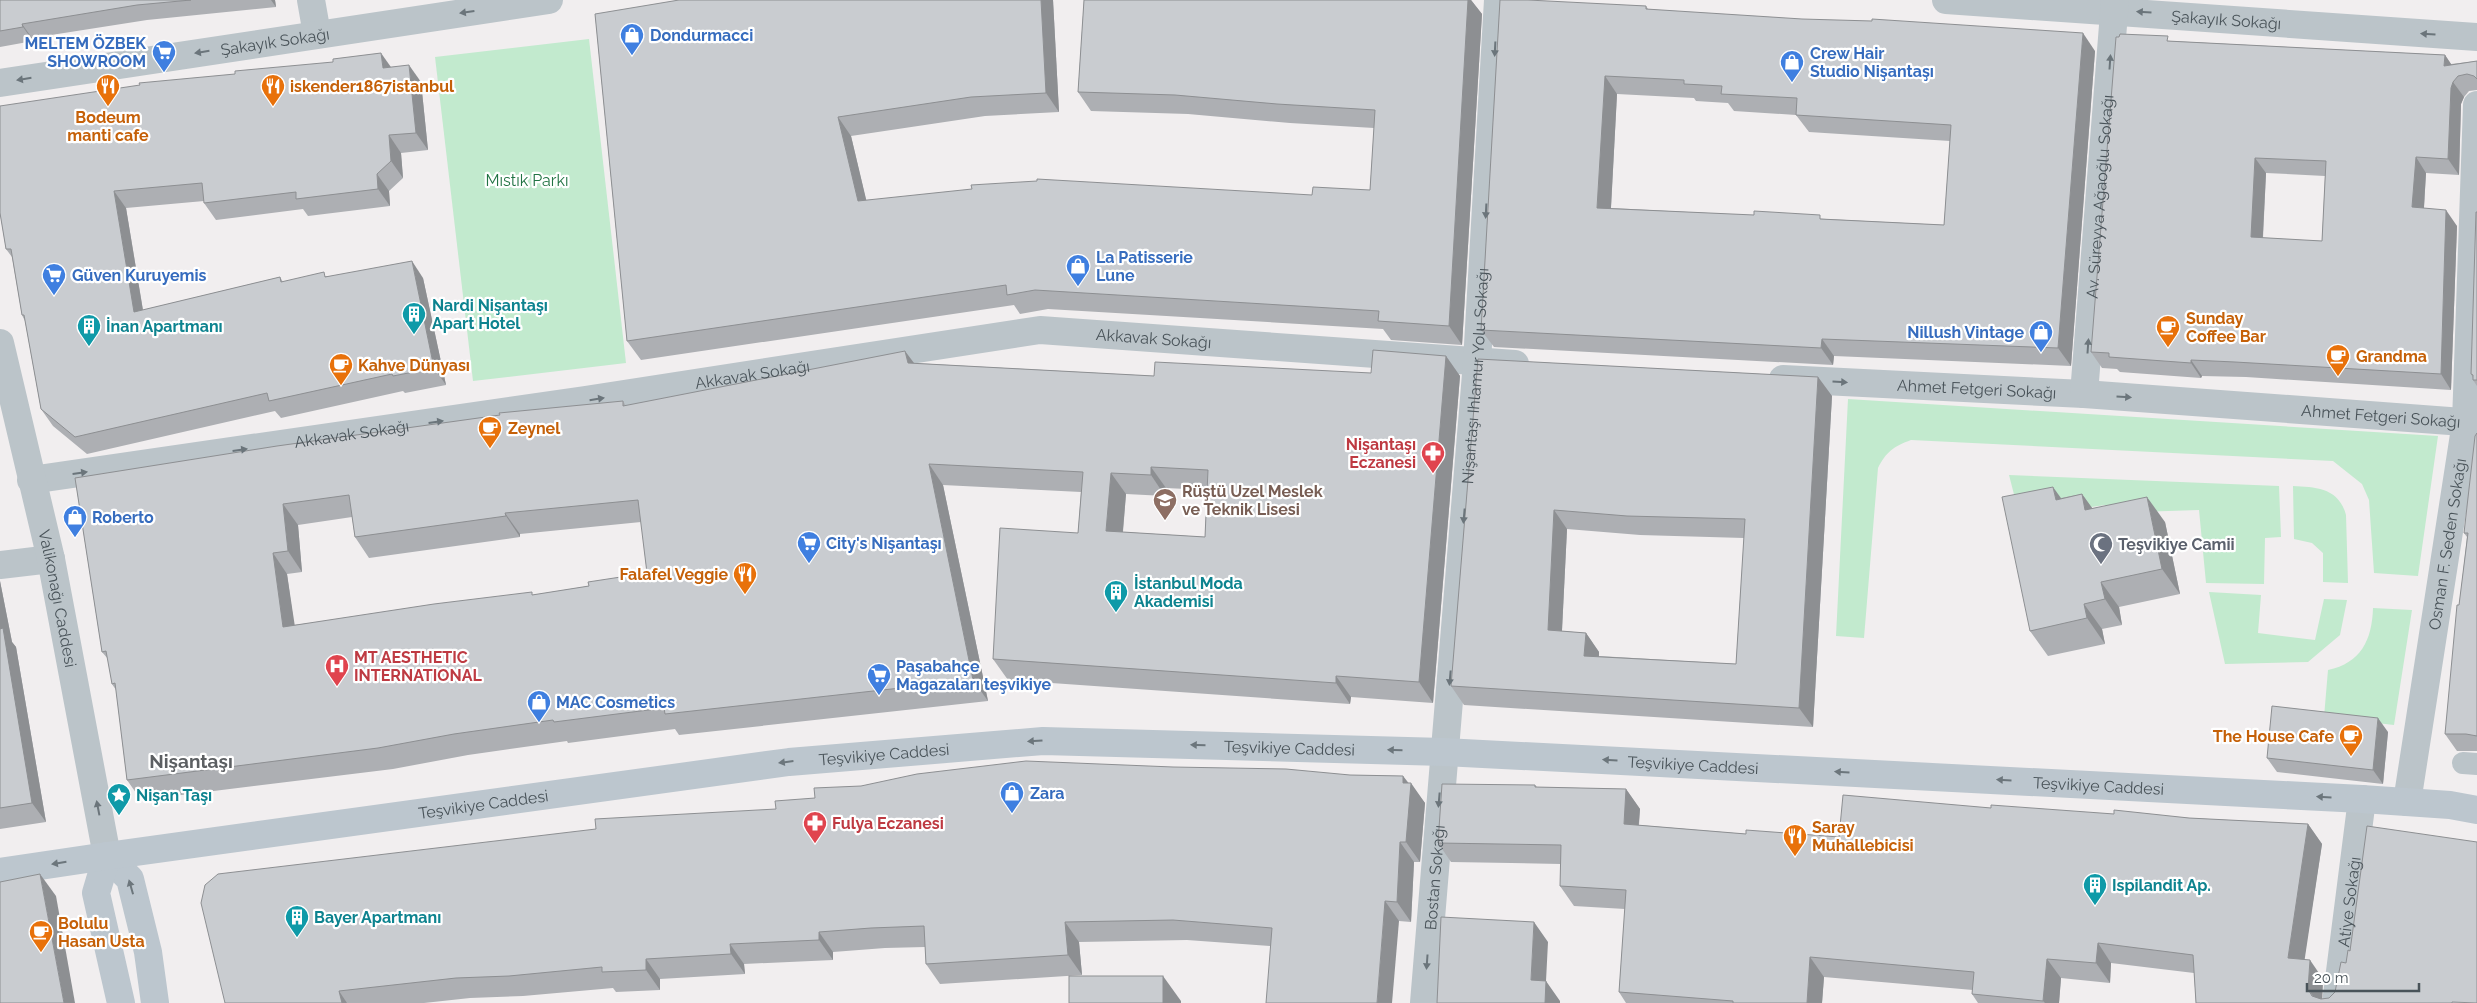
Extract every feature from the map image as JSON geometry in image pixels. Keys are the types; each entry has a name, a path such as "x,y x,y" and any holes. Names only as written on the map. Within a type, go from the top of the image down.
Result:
{"main road":[{"name":"Teşvikiye Caddesi","path":"0,872 789,762 1043,741 1444,752 2362,799 2450,805 2477,810"},
{"name":"Valikonağı Caddesi","path":"107,856 96,893 120,1003"},
{"path":"107,856 130,879 148,952 156,1003"}],"street":[{"path":"311,0 316,34"},
{"name":"Şakayık Sokağı","path":"0,83 550,0"},
{"name":"Nişantaşı Ihlamur Yolu Sokağı","path":"1444,752 1477,362 1498,0"},
{"name":"Şakayık Sokağı","path":"1946,0 2115,5 2477,37"},
{"name":"Av. Süreyya Ağaoğlu Sokağı","path":"2084,394 2115,5"},
{"name":"Osman F. Seden Sokağı","path":"2407,802 2471,423 2477,105"},
{"name":"Akkavak Sokağı","path":"31,480 585,400 1040,330 1477,362"},
{"name":"Valikonağı Caddesi","path":"0,343 51,560 107,856"},
{"path":"1477,362 1536,366"},
{"name":"Ahmet Fetgeri Sokağı","path":"1756,377 2084,394 2471,423"},
{"path":"0,565 51,560"},
{"name":"Bostan Sokağı","path":"1424,1003 1444,752"},
{"name":"Atiye Sokağı","path":"2336,1003 2362,799"}],"green space":[{"name":"Mıstık Parkı","path":"589,39 626,363 473,381 435,57"},
{"path":"1848,399 2438,436 2418,576 2374,573 2369,500 2362,484 2333,461 1911,440 1891,450 1878,468 1864,638 1836,636"},
{"path":"2009,475 2279,486 2281,537 2265,538 2264,584 2206,583 2199,510 2107,513 2105,505 2078,509 2018,510"},
{"path":"2293,486 2318,488 2326,491 2338,499 2343,506 2346,515 2348,583 2323,582 2323,553 2312,543 2294,539"},
{"path":"2209,592 2261,595 2258,633 2315,640 2324,599 2347,600 2340,635 2308,662 2225,664"},
{"path":"2373,608 2412,610 2394,725 2324,717 2328,670 2349,662 2362,648 2370,630"}],"building":[{"path":"0,0 191,0 137,5 22,24 23,27 0,31"},
{"path":"679,0 1041,0 1046,93 971,97 838,117 858,201 972,189 971,185 1037,181 1037,179 1312,195 1313,187 1370,190 1375,110 1175,95 1078,92 1084,0 1468,0 1449,326 1378,321 1379,311 1035,290 1007,295 1006,285 627,341 595,14"},
{"path":"1500,0 1646,6 1646,9 1802,19 1872,21 1872,19 2083,33 2058,348 1822,339 1821,348 1481,330","holes":["1605,76 1684,80 1684,84 1722,86 1721,94 1797,98 1796,115 1951,125 1944,225 1820,219 1820,215 1754,211 1754,215 1597,208"]},
{"path":"2120,34 2168,36 2167,41 2445,55 2444,66 2477,61 2477,79 2467,74 2458,76 2451,88 2448,159 2416,157 2412,207 2446,210 2441,374 2191,360 2191,363 2109,357 2109,353 2091,352 2116,37 2119,37","holes":["2255,158 2326,161 2322,241 2251,237"]},
{"path":"381,53 383,68 409,65 416,133 389,135 391,161 377,174 378,189 296,199 296,192 204,203 202,183 114,191 134,312 280,277 281,282 324,272 325,277 412,261 434,368 393,376 392,374 269,401 267,393 75,437 41,409 11,249 6,249 0,213 0,106 140,85 139,83 235,74 235,71 333,62 333,59"},
{"path":"2476,212 2477,380 2473,380 2473,375 2471,374"},
{"path":"1373,350 1446,356 1419,682 1336,676 1336,683 993,659 1000,528 1078,533 1083,472 929,464 973,680 665,714 664,708 554,722 553,720 454,734 378,748 127,780 115,683 112,684 106,651 102,652 75,478 277,446 500,415 499,413 623,401 623,406 905,351 908,363 1154,376 1155,362 1371,373","holes":["1151,467 1208,470 1205,537 1106,531 1111,473 1151,475","349,495 355,537 506,516 505,513 638,500 647,573 588,582 589,586 532,595 532,592 434,604 283,627 273,553 288,551 283,504"]},
{"path":"1478,359 1818,377 1799,708 1451,686","holes":["1554,510 1627,516 1745,519 1736,664 1584,656 1586,633 1548,630"]},
{"path":"2477,433 2477,736 2445,734 2457,605 2459,605 2468,533 2464,533 2475,436"},
{"name":"Teşvikiye Camii","path":"2053,487 2056,500 2082,494 2085,510 2147,497 2162,569 2101,582 2105,599 2084,604 2087,618 2030,631 2002,497"},
{"path":"3,628 32,803 0,808 0,629"},
{"path":"2272,706 2378,718 2373,770 2267,758"},
{"path":"1026,761 1286,769 1350,775 1403,776 1403,783 1411,783 1406,842 1400,842 1397,902 1385,901 1377,1003 1266,1003 1272,928 1173,920 1065,922 1068,955 926,964 924,926 871,928 819,932 819,940 730,944 731,954 646,959 646,970 602,972 602,967 509,976 456,978 339,991 342,1003 225,1003 201,903 205,885 218,874 596,829 595,819 776,809 775,801 815,798 814,788 861,786 917,774"},
{"path":"1442,784 1535,785 1535,787 1626,789 1624,824 1746,834 1746,830 1839,837 1843,795 1991,808 1991,805 2114,814 2114,810 2189,818 2308,824 2288,958 2310,960 2308,989 2312,996 2321,999 2329,998 2335,992 2341,962 2346,963 2348,950 2350,951 2367,826 2477,842 2477,1003 2196,1003 2193,955 2098,943 2096,963 2047,959 2043,1001 1972,994 1974,972 1810,957 1807,1003 1733,1003 1733,1001 1619,992 1626,890 1560,886 1561,845 1438,843"},
{"path":"40,874 64,1003 0,1003 0,882"},
{"path":"1441,917 1534,922 1531,980 1546,981 1545,1003 1437,1003"},
{"path":"1069,976 1163,976 1163,1003 1069,1003"}],"place":[{"name":"Dondurmacci","path":"632,56"},
{"name":"MELTEM ÖZBEK SHOWROOM","path":"164,73"},
{"name":"Crew Hair Studio Nişantaşı","path":"1792,83"},
{"name":"Bodeum manti cafe","path":"108,107"},
{"name":"iskender1867istanbul","path":"273,107"},
{"name":"La Patisserie Lune","path":"1078,287"},
{"name":"Güven Kuruyemis","path":"54,296"},
{"name":"Nardi Nişantaşı Apart Hotel","path":"414,335"},
{"name":"İnan Apartmanı","path":"89,347"},
{"name":"Sunday Coffee Bar","path":"2168,348"},
{"name":"Nillush Vintage","path":"2041,353"},
{"name":"Grandma","path":"2338,377"},
{"name":"Kahve Dünyası","path":"341,386"},
{"name":"Zeynel","path":"490,449"},
{"name":"Nişantaşı Eczanesi","path":"1433,474"},
{"name":"Rüştü Uzel Meslek ve Teknik Lisesi","path":"1165,521"},
{"name":"Roberto","path":"75,538"},
{"name":"City's Nişantaşı","path":"809,564"},
{"name":"Teşvikiye Camii","path":"2101,565"},
{"name":"Falafel Veggie","path":"745,595"},
{"name":"İstanbul Moda Akademisi","path":"1116,613"},
{"name":"MT AESTHETIC INTERNATIONAL","path":"337,687"},
{"name":"Paşabahçe Magazaları teşvikiye","path":"879,696"},
{"name":"MAC Cosmetics","path":"539,723"},
{"name":"The House Cafe","path":"2351,757"},
{"name":"Zara","path":"1012,814"},
{"name":"Nişan Taşı","path":"119,816"},
{"name":"Fulya Eczanesi","path":"815,844"},
{"name":"Saray Muhallebicisi","path":"1795,857"},
{"name":"Ispilandit Ap.","path":"2095,906"},
{"name":"Bayer Apartmanı","path":"297,938"},
{"name":"Bolulu Hasan Usta","path":"41,953"}],"district":[{"name":"Nişantaşı","path":"191,761"}]}
